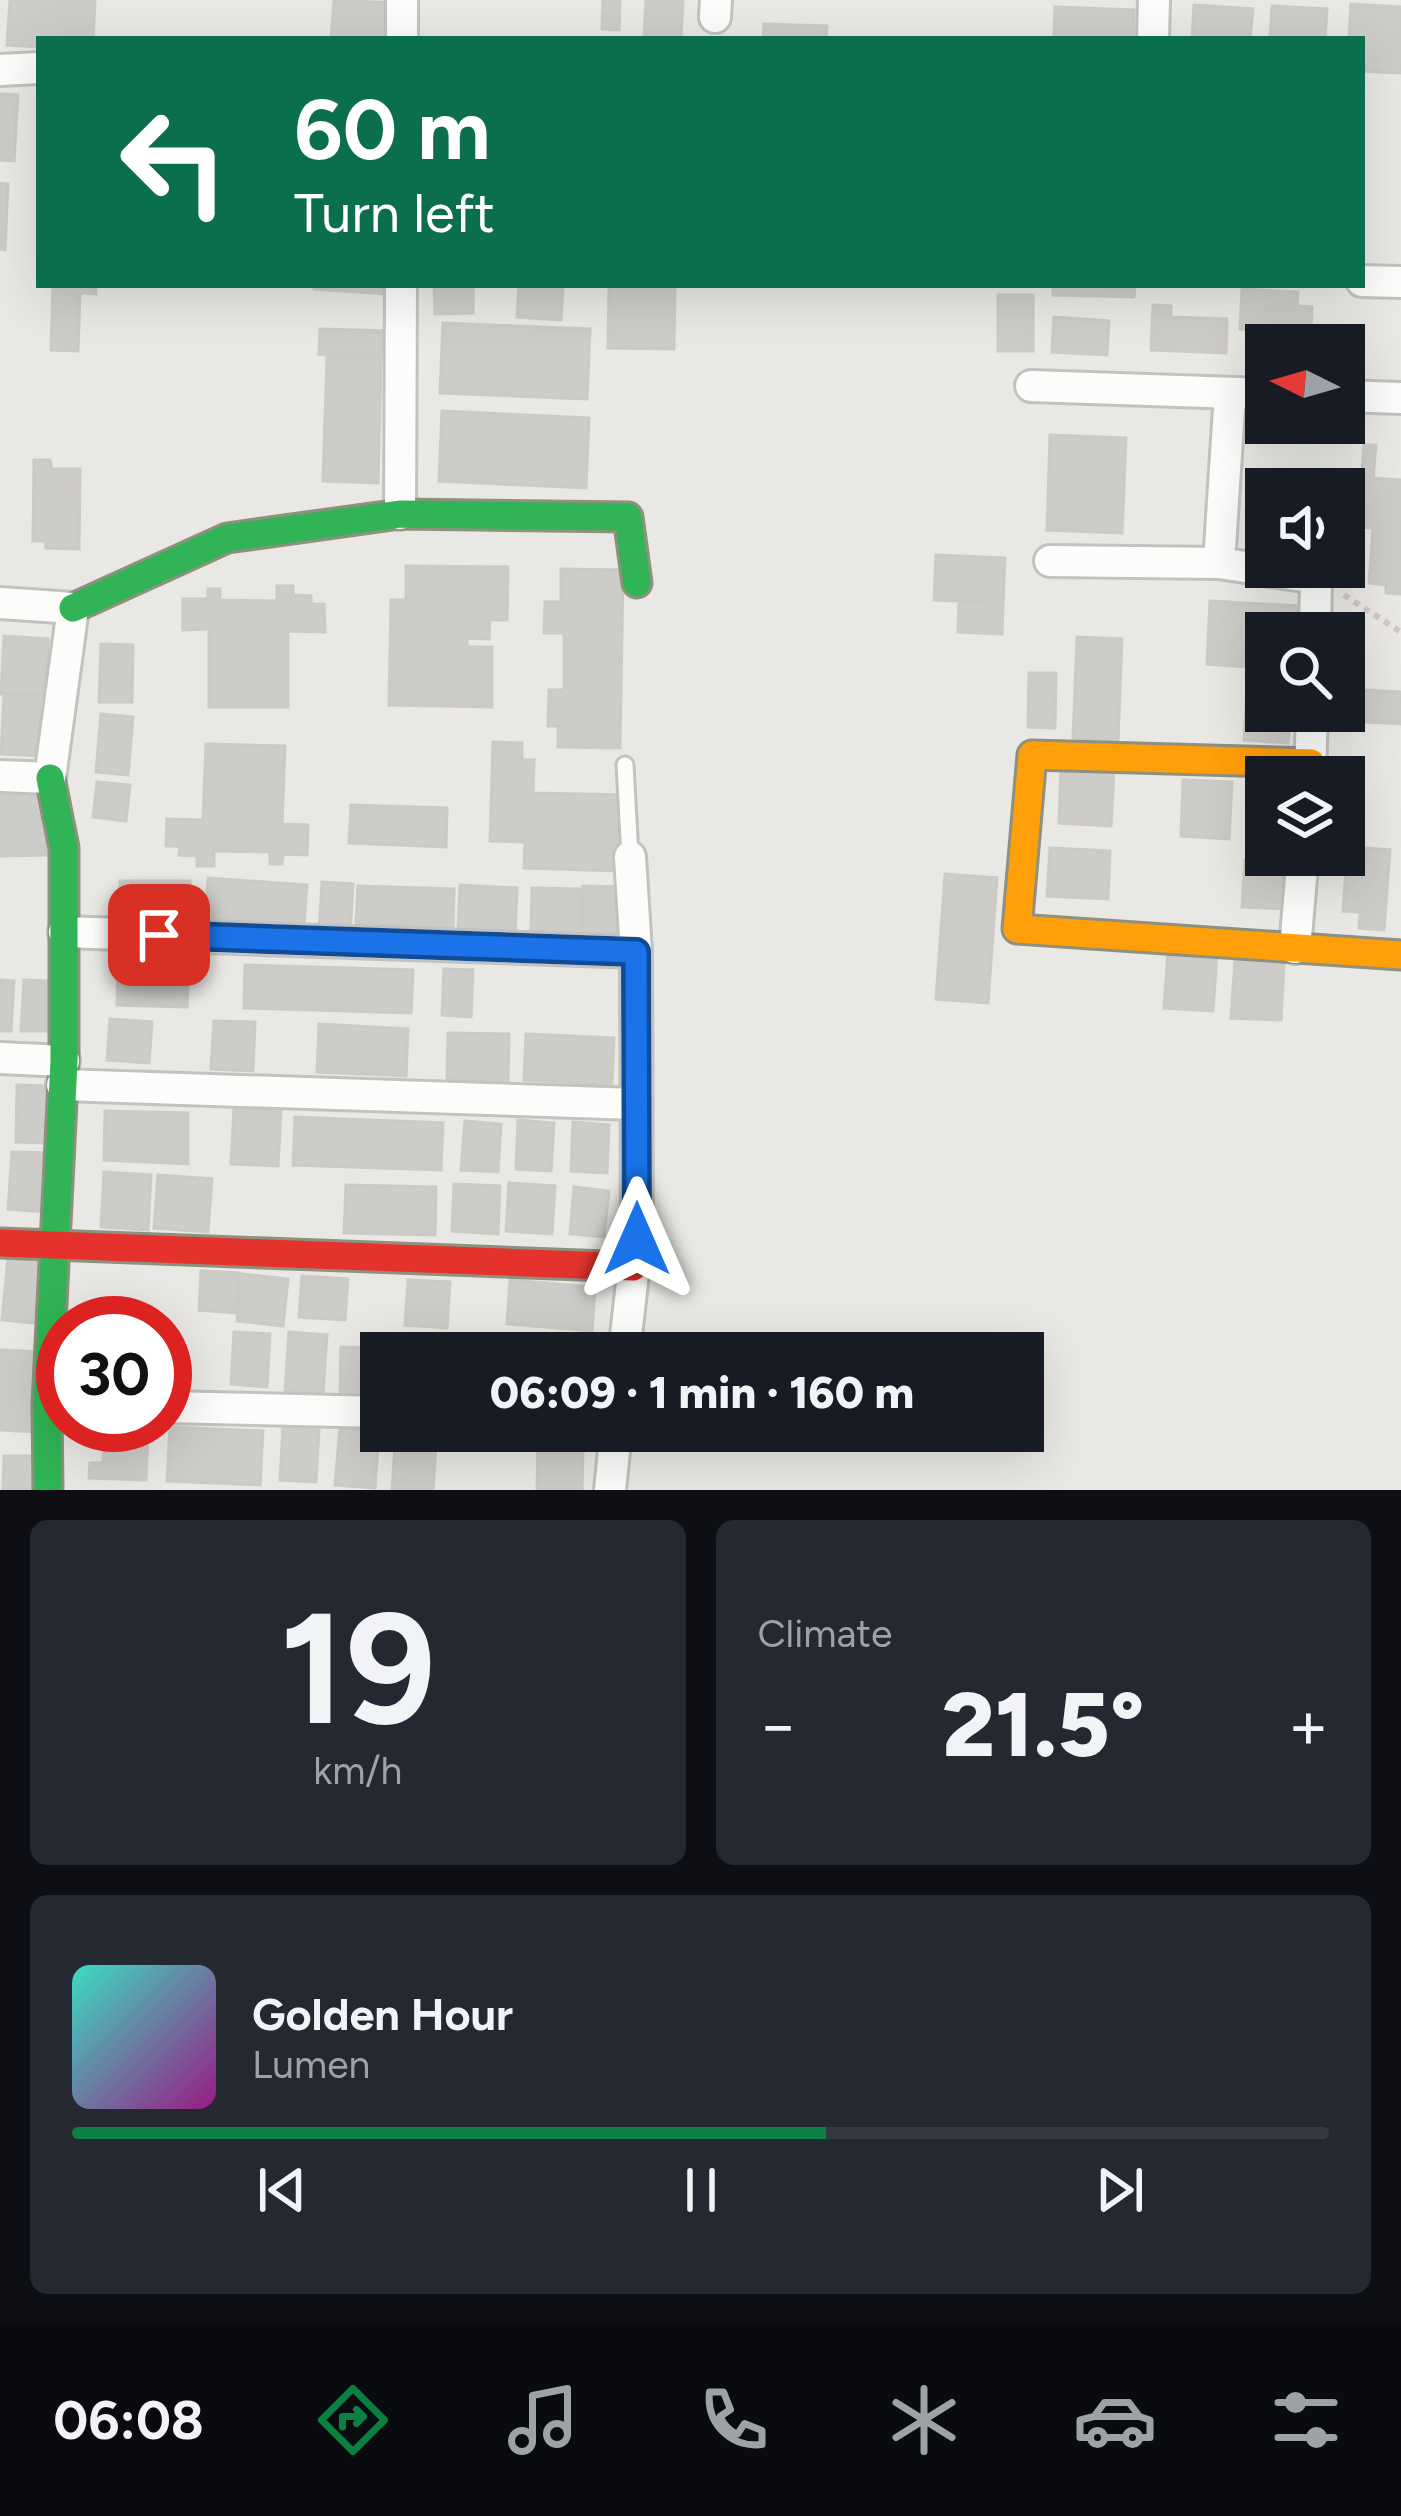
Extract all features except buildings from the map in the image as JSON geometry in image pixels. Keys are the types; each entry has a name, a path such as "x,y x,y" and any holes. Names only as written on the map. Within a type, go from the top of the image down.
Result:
{"street":[{"path":"402,0 402,36"},
{"path":"1153,36 1154,0"},
{"path":"0,70 36,68"},
{"path":"1365,281 1401,282"},
{"path":"400,514 401,288"},
{"path":"1031,386 1245,393"},
{"path":"1219,563 1230,393"},
{"path":"1365,397 1401,398"},
{"path":"0,602 73,608 227,538 400,514 628,517 637,583"},
{"path":"1050,561 1245,567"},
{"path":"55,1296 64,848 50,778 73,608"},
{"path":"1245,766 1032,754 1017,929 1401,955"},
{"path":"0,776 50,778"},
{"path":"626,1332 637,1239 636,952 630,857"},
{"path":"1295,948 1301,876"},
{"path":"64,932 636,952"},
{"path":"0,1058 63,1073 636,1104"},
{"path":"0,1243 633,1267"},
{"path":"192,1408 360,1412"},
{"path":"49,1490 52,1452"},
{"path":"610,1490 614,1452"}],"lane":[{"path":"625,765 630,857"}],"path":[{"path":"1332,588 1401,632"}],"traffic: fast":[{"path":"73,608 227,538 400,514 628,517 637,583"},
{"path":"48,1490 47,1405 64,1061 64,848 50,778"}],"traffic: slow":[{"path":"1245,761 1032,755 1017,929 1401,955"}],"traffic: jam":[{"path":"0,1243 633,1267"}],"route":[{"path":"159,935 636,952 637,1239"}]}
